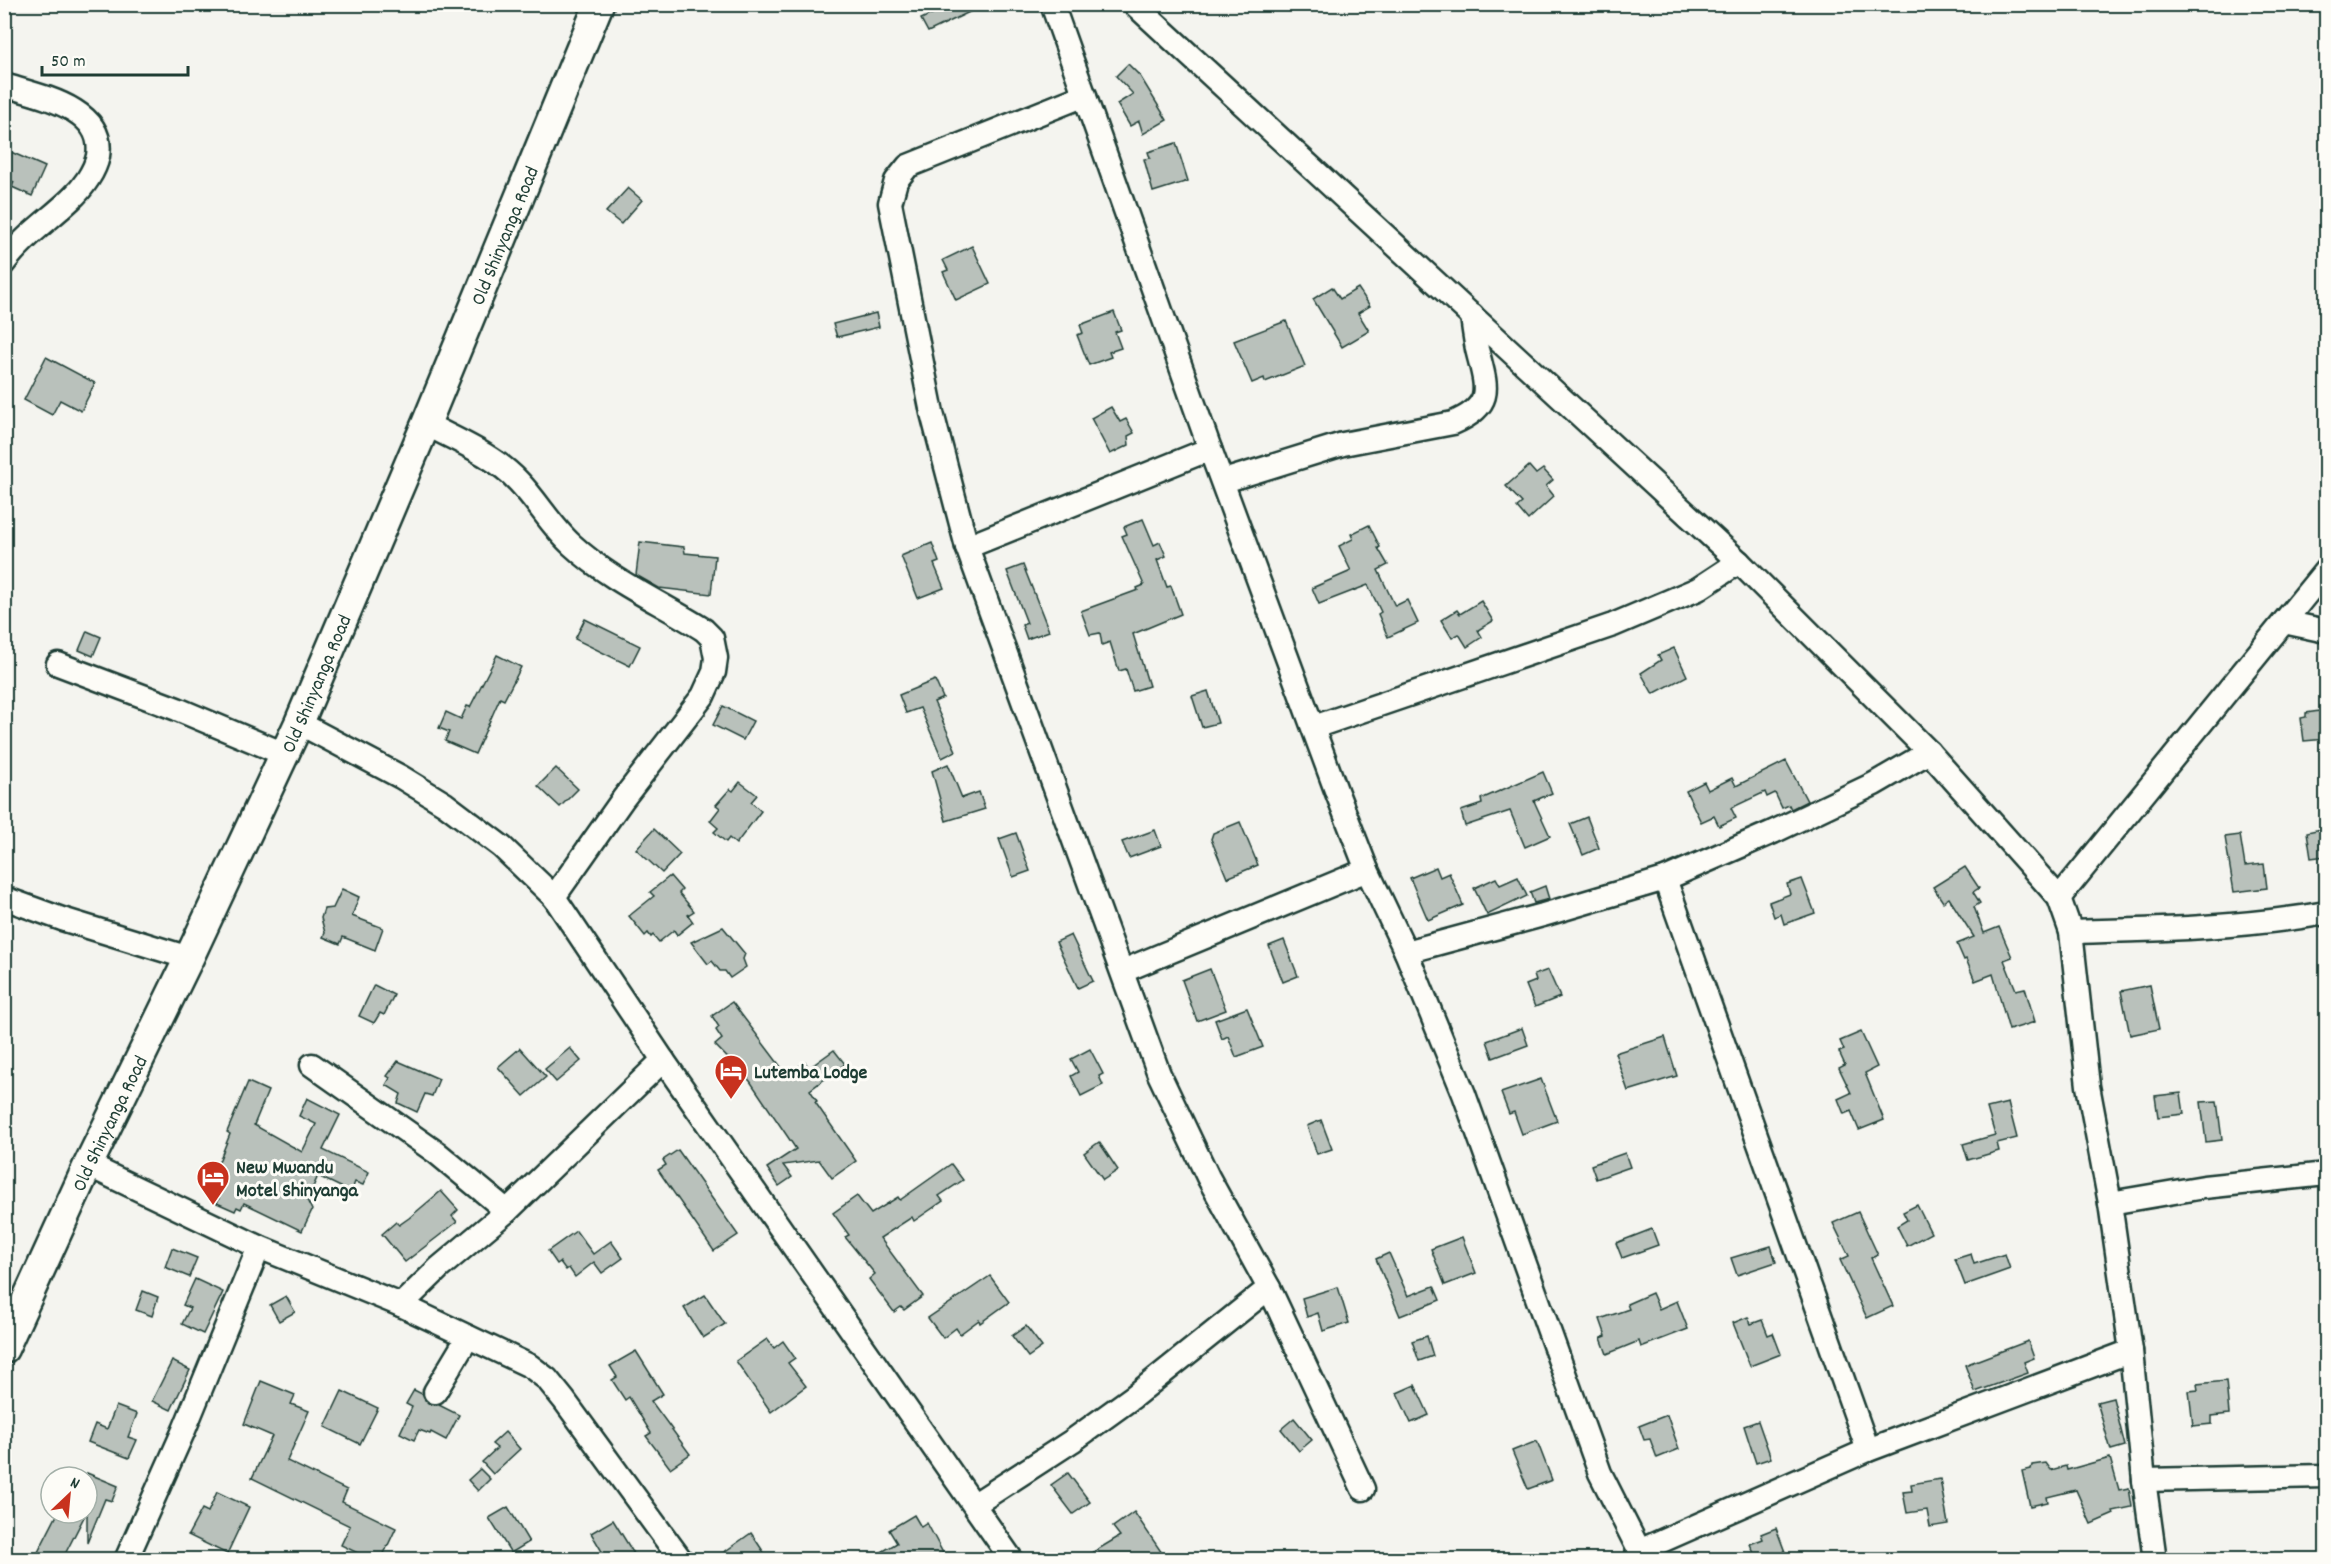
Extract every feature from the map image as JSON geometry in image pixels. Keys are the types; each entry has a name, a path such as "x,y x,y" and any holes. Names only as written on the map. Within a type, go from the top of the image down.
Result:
{"main road":[{"name":"Old Shinyanga Road","path":"4,1349 88,1165 189,958 299,723 426,424 599,4"}],"street":[{"path":"1052,4 1210,449 1224,481 1367,870 1407,951 1464,1094 1600,1473 1642,1555 1868,1450 2130,1351"},
{"path":"1134,4 1739,562 1929,752 2059,898 2071,932 2088,1086 2110,1203 2155,1560"},
{"path":"4,85 67,106 84,117 95,130 100,143 96,163 85,183 73,197 24,239 4,262"},
{"path":"1085,94 908,166 900,174 890,203 932,413 967,547 1159,1074 1208,1177 1269,1288 1363,1489"},
{"path":"1224,481 1343,444 1453,423 1466,417 1480,406 1486,390 1472,315"},
{"path":"426,424 474,449 504,468 520,482 571,544 621,583 704,630 714,642 716,665 704,696 623,799 554,897"},
{"path":"967,547 1210,449"},
{"path":"1314,727 1613,625 1698,589 1739,562"},
{"path":"2059,898 2326,570"},
{"path":"2284,622 2326,631"},
{"path":"58,664 156,701 284,754"},
{"path":"299,723 401,777 445,804 502,847 554,897 663,1060 1012,1560"},
{"path":"1407,951 1543,915 1665,879 1773,832 1874,784 1929,752"},
{"path":"1123,971 1367,870"},
{"path":"1665,879 1868,1450"},
{"path":"4,898 62,919 189,958"},
{"path":"2071,932 2286,921 2326,913"},
{"path":"401,1305 439,1268 507,1211 663,1060"},
{"path":"312,1065 436,1153 507,1211"},
{"path":"88,1165 259,1246 401,1305 530,1366 547,1379 681,1560"},
{"path":"2110,1203 2204,1187 2326,1174"},
{"path":"126,1560 184,1430 259,1246"},
{"path":"975,1504 1072,1441 1132,1397 1269,1288"},
{"path":"435,1392 468,1337"},
{"path":"2144,1480 2326,1476"}],"building":[{"path":"929,4 986,4 928,32 921,19 934,13"},
{"path":"1128,64 1140,76 1167,120 1143,134 1139,121 1130,126 1117,104 1133,94 1116,76"},
{"path":"1176,143 1188,181 1153,192 1144,159 1150,158 1148,152"},
{"path":"4,149 45,167 32,196 12,187 14,182 4,178"},
{"path":"628,188 642,200 621,224 606,212"},
{"path":"972,246 990,284 956,300 943,272 948,270 943,260"},
{"path":"1332,287 1340,299 1358,288 1370,306 1358,313 1369,331 1342,347 1313,299"},
{"path":"1114,312 1121,330 1115,332 1121,348 1109,352 1111,357 1089,365 1077,335 1083,333 1080,325"},
{"path":"876,313 879,327 837,337 833,324"},
{"path":"1286,321 1305,366 1265,382 1264,378 1252,383 1234,341"},
{"path":"46,357 95,383 81,411 60,400 52,415 24,400"},
{"path":"1111,407 1120,422 1126,419 1134,433 1128,436 1129,445 1110,454 1091,418"},
{"path":"1529,466 1536,474 1543,469 1553,480 1546,486 1554,496 1528,520 1517,507 1522,503 1506,486"},
{"path":"1143,519 1154,545 1160,542 1166,556 1157,560 1167,587 1171,586 1181,614 1133,634 1149,686 1133,691 1126,669 1119,671 1110,642 1102,645 1100,633 1090,635 1081,611 1138,590 1137,588 1144,585 1122,536 1127,534 1124,527"},
{"path":"1369,525 1388,565 1378,570 1395,606 1407,600 1418,623 1388,637 1378,614 1381,612 1368,585 1319,604 1312,588 1351,571 1339,546 1353,539 1351,534"},
{"path":"640,542 684,547 685,553 715,556 711,594 659,588 636,575"},
{"path":"932,543 939,562 934,564 944,588 918,598 901,556"},
{"path":"1023,565 1049,631 1027,639 1022,625 1027,623 1007,571"},
{"path":"1481,601 1493,621 1478,630 1482,637 1467,647 1459,634 1452,638 1441,620 1457,610 1460,614"},
{"path":"585,619 640,646 630,666 575,639"},
{"path":"87,631 101,637 93,656 79,650"},
{"path":"1674,648 1687,676 1653,694 1641,673 1661,660 1658,655"},
{"path":"497,655 521,667 504,700 500,698 475,754 445,741 449,732 439,728 446,712 461,719 467,706 470,707"},
{"path":"935,680 943,698 934,702 956,751 942,758 920,708 906,713 899,695"},
{"path":"1208,691 1218,723 1202,727 1192,696"},
{"path":"723,706 753,721 743,740 713,725"},
{"path":"2326,710 2326,739 2304,741 2301,718 2306,717 2306,713"},
{"path":"1786,761 1807,801 1791,809 1789,805 1782,808 1775,793 1767,797 1765,792 1731,808 1736,818 1719,826 1714,816 1701,822 1686,791 1704,782 1708,790 1732,778 1736,786"},
{"path":"948,764 962,798 979,792 985,809 946,821 932,771"},
{"path":"556,768 578,789 560,807 538,786"},
{"path":"1543,772 1552,793 1534,801 1550,836 1525,847 1510,811 1465,826 1461,811 1482,804 1481,799"},
{"path":"740,782 757,795 751,802 761,811 736,844 729,838 726,842 714,832 718,828 710,821 720,808 716,805 730,789 733,791"},
{"path":"1587,817 1599,848 1583,855 1570,824"},
{"path":"1240,822 1258,865 1227,878 1211,839 1213,833"},
{"path":"2326,828 2326,856 2311,858 2307,832"},
{"path":"654,829 680,854 662,873 636,849"},
{"path":"1155,830 1161,846 1129,858 1122,842"},
{"path":"1016,833 1030,871 1013,877 999,839"},
{"path":"2240,835 2245,866 2264,864 2267,888 2234,892 2225,837"},
{"path":"1436,867 1440,877 1449,873 1463,905 1428,920 1410,878"},
{"path":"1965,867 1979,888 1973,892 1980,903 1974,907 1984,933 1999,927 2012,957 2004,960 2016,990 2025,988 2035,1022 2009,1030 1993,974 1975,981 1966,959 1964,960 1957,944 1974,937 1949,898 1943,902 1933,887"},
{"path":"670,876 682,890 679,893 694,911 688,915 693,922 677,935 674,930 659,942 653,935 651,937 648,933 645,936 629,916 654,896 650,892"},
{"path":"1518,877 1527,896 1487,915 1474,888 1496,878 1500,885"},
{"path":"1802,879 1815,913 1784,924 1781,914 1774,917 1769,902 1790,894 1787,884"},
{"path":"1545,886 1549,899 1534,903 1530,892"},
{"path":"342,889 359,897 352,916 383,928 375,950 343,937 340,944 323,937 325,933 321,918 324,909 333,908"},
{"path":"723,927 745,954 743,959 746,967 730,978 712,961 708,964 691,942"},
{"path":"1071,935 1093,981 1078,988 1056,942"},
{"path":"1284,940 1298,976 1283,982 1269,946"},
{"path":"1210,969 1226,1010 1197,1021 1182,980"},
{"path":"1548,970 1560,997 1535,1007 1526,985 1536,981 1534,975"},
{"path":"374,985 394,995 384,1015 380,1013 374,1023 359,1016"},
{"path":"2150,985 2159,1029 2130,1035 2121,991"},
{"path":"732,1002 787,1075 805,1062 809,1068 834,1050 845,1064 810,1090 817,1101 815,1102 856,1161 832,1178 819,1160 783,1165 792,1177 779,1186 767,1168 796,1149 750,1081 715,1045 722,1039 716,1030 719,1027 712,1016"},
{"path":"1247,1008 1263,1047 1236,1057 1228,1036 1222,1039 1215,1020"},
{"path":"1522,1028 1528,1045 1493,1058 1487,1041"},
{"path":"1861,1032 1877,1067 1865,1073 1884,1120 1859,1130 1851,1111 1844,1114 1838,1099 1851,1093 1839,1068 1845,1065 1839,1052 1844,1050 1840,1041"},
{"path":"1665,1037 1677,1076 1628,1091 1615,1053"},
{"path":"520,1048 546,1077 524,1096 498,1067"},
{"path":"570,1048 581,1061 556,1082 545,1069"},
{"path":"1090,1049 1103,1074 1099,1076 1103,1085 1081,1096 1071,1076 1078,1072 1071,1059"},
{"path":"398,1061 439,1079 432,1096 425,1094 417,1112 398,1103 401,1094 386,1085 390,1078 387,1076"},
{"path":"1541,1079 1557,1121 1522,1134 1514,1112 1509,1114 1501,1093"},
{"path":"248,1082 268,1091 254,1125 302,1152 316,1124 299,1116 307,1098 340,1115 323,1150 369,1172 363,1185 355,1182 351,1192 318,1176 307,1200 312,1210 302,1231 244,1203 241,1209 237,1207 235,1211 217,1203 219,1198 206,1194 230,1134 227,1132"},
{"path":"2181,1093 2184,1114 2158,1117 2155,1096"},
{"path":"2217,1101 2222,1140 2206,1142 2201,1102"},
{"path":"2008,1103 2017,1138 1997,1143 1999,1151 1968,1160 1963,1144 1995,1135 1987,1108"},
{"path":"1321,1120 1332,1149 1317,1154 1307,1126"},
{"path":"1099,1142 1118,1170 1103,1180 1084,1153"},
{"path":"678,1150 738,1235 714,1251 658,1170 666,1165 663,1160"},
{"path":"1625,1153 1630,1167 1596,1179 1591,1165"},
{"path":"951,1164 963,1180 939,1196 943,1201 914,1221 912,1217 880,1238 923,1296 904,1310 901,1307 894,1312 869,1279 875,1274 845,1237 849,1235 833,1213 857,1196 871,1214 898,1197 900,1200"},
{"path":"441,1191 458,1210 452,1216 457,1222 405,1262 382,1234 396,1222 399,1225 409,1218"},
{"path":"1917,1205 1931,1233 1907,1246 1897,1226 1907,1220 1903,1212"},
{"path":"1858,1212 1878,1255 1871,1258 1893,1306 1867,1318 1840,1260 1849,1256 1833,1223"},
{"path":"1652,1229 1658,1245 1622,1258 1616,1243"},
{"path":"576,1231 593,1254 611,1241 623,1258 602,1273 594,1262 575,1277 569,1268 566,1270 560,1262 557,1264 548,1251"},
{"path":"1462,1237 1476,1273 1445,1285 1431,1249"},
{"path":"1771,1246 1776,1262 1737,1275 1731,1258"},
{"path":"172,1248 197,1258 189,1277 165,1267"},
{"path":"1389,1253 1408,1296 1434,1286 1440,1300 1400,1316 1376,1259"},
{"path":"1971,1254 1974,1264 2005,1254 2010,1269 1965,1285 1955,1259"},
{"path":"990,1276 1009,1302 960,1334 956,1328 943,1338 928,1318"},
{"path":"195,1279 223,1292 203,1334 182,1324 190,1308 183,1305"},
{"path":"1338,1287 1349,1323 1323,1331 1318,1313 1307,1317 1302,1298"},
{"path":"143,1291 158,1297 152,1316 136,1310"},
{"path":"1652,1293 1659,1309 1677,1301 1688,1329 1641,1347 1639,1341 1607,1354 1601,1338 1606,1336 1600,1319 1629,1309 1627,1304"},
{"path":"705,1295 725,1324 703,1338 684,1308"},
{"path":"286,1296 295,1312 279,1321 270,1305"},
{"path":"1748,1317 1751,1324 1762,1320 1768,1335 1773,1333 1781,1354 1750,1366 1733,1323"},
{"path":"1026,1326 1042,1347 1028,1357 1012,1336"},
{"path":"1427,1336 1433,1356 1419,1361 1412,1341"},
{"path":"767,1339 774,1348 783,1341 795,1358 788,1363 806,1386 771,1412 736,1361"},
{"path":"2028,1341 2034,1358 2024,1362 2028,1373 1975,1392 1965,1365"},
{"path":"636,1351 663,1394 651,1401 690,1454 670,1468 646,1436 651,1433 629,1397 625,1400 612,1380 617,1377 610,1366"},
{"path":"172,1361 190,1370 171,1410 152,1401"},
{"path":"261,1381 295,1395 291,1404 309,1411 287,1461 347,1490 342,1502 396,1528 381,1560 372,1560 341,1545 350,1526 252,1478 272,1436 244,1424"},
{"path":"2226,1381 2229,1414 2212,1416 2212,1424 2193,1426 2189,1391 2198,1390 2197,1384"},
{"path":"1415,1385 1429,1415 1411,1423 1397,1393"},
{"path":"414,1390 422,1394 429,1404 439,1405 459,1415 446,1440 431,1432 430,1434 419,1430 414,1440 400,1433 412,1407 406,1404"},
{"path":"342,1391 378,1408 360,1444 325,1427"},
{"path":"2113,1398 2125,1446 2111,1450 2097,1402"},
{"path":"116,1406 137,1414 128,1437 137,1440 129,1458 88,1442 95,1424 107,1429"},
{"path":"1667,1415 1679,1449 1657,1458 1650,1439 1644,1440 1639,1426"},
{"path":"1294,1418 1312,1440 1299,1451 1281,1429"},
{"path":"1758,1421 1771,1458 1756,1463 1744,1426"},
{"path":"505,1432 520,1449 493,1474 482,1462 497,1448 492,1444"},
{"path":"1537,1441 1552,1480 1528,1489 1512,1451"},
{"path":"2110,1458 2119,1490 2129,1488 2132,1507 2113,1511 2114,1514 2091,1524 2076,1490 2047,1497 2048,1502 2030,1506 2022,1471 2031,1469 2032,1465 2046,1463 2051,1470 2066,1466 2067,1470"},
{"path":"480,1469 490,1479 478,1491 468,1480"},
{"path":"1068,1473 1090,1502 1073,1514 1051,1485"},
{"path":"99,1478 118,1486 112,1501 105,1499 99,1514"},
{"path":"1940,1479 1948,1524 1930,1527 1927,1510 1907,1513 1903,1492 1912,1491 1911,1484"},
{"path":"217,1492 249,1507 227,1554 188,1535 202,1509 208,1512"},
{"path":"508,1507 529,1542 511,1553 489,1518"},
{"path":"1134,1512 1162,1553 1152,1560 1080,1560 1120,1536 1113,1527"},
{"path":"914,1515 921,1527 927,1523 943,1553 931,1560 868,1560 897,1543 889,1530"},
{"path":"613,1520 634,1554 625,1560 607,1560 591,1533"},
{"path":"52,1525 80,1525 62,1560 34,1560"},
{"path":"87,1525 94,1525 87,1543"},
{"path":"1776,1528 1788,1560 1756,1558 1750,1544 1763,1539 1761,1534"},
{"path":"751,1533 769,1560 713,1560"}],"place":[{"name":"Lutemba Lodge","path":"731,1100"},
{"name":"New Mwandu Motel Shinyanga","path":"213,1206"}]}
